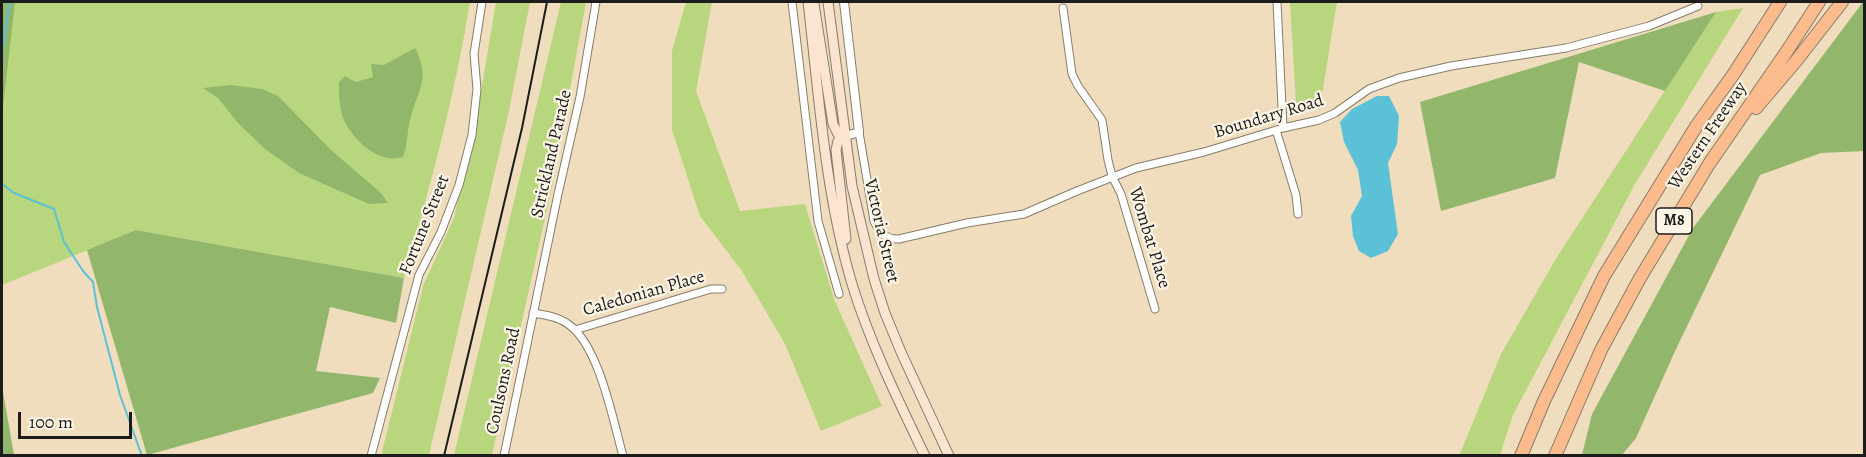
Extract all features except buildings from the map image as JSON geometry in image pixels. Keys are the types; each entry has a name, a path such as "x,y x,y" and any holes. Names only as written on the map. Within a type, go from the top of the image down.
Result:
{"highway":[{"path":"1733,75 1771,2"},
{"name":"Western Freeway","path":"1521,456 1544,401 1604,276 1691,134 1733,75 1780,2"},
{"name":"Western Freeway","path":"1555,456 1601,350 1640,278 1709,164 1819,2"},
{"path":"1709,164 1796,61 1842,2"}],"main road":[{"path":"808,2 827,165 850,278 879,356 925,456"},
{"path":"814,2 832,123 838,134 846,136"},
{"name":"Victoria Street","path":"828,2 859,218 885,314 949,456"},
{"path":"846,136 838,141 836,150 850,278"}],"street":[{"name":"Fortune Street","path":"371,456 419,275 441,232 459,185 472,135 477,89 474,54 482,2"},
{"name":"Strickland Parade","path":"533,313 580,97 596,2"},
{"path":"792,2 818,221 839,294"},
{"path":"844,2 859,132 846,136"},
{"path":"1277,2 1280,129 1297,198 1298,214"},
{"name":"Boundary Road","path":"859,132 874,221 881,233 888,238 899,239 1024,214 1112,176 1323,118 1369,89 1399,78 1451,66 1566,48 1648,26 1698,6"},
{"name":"Wombat Place","path":"1063,8 1072,74 1102,120 1112,176 1121,194 1155,309"},
{"name":"Caledonian Place","path":"575,330 711,289 722,288"},
{"path":"533,313 560,320 575,330 590,350 623,456"},
{"name":"Coulsons Road","path":"504,456 533,313"}],"green space":[{"path":"2,2 470,2 441,141 404,278 137,230 2,285"},
{"path":"2,2 15,2 2,116"},
{"path":"496,2 530,2 509,111 429,455 381,456 423,286 454,218 481,92"},
{"path":"561,2 586,2 552,187 492,455 454,455"},
{"path":"686,2 712,2 696,91 740,211 805,204 834,299 882,406 821,431 785,344 742,271 700,216 672,130 672,51"},
{"path":"1290,2 1337,2 1323,89 1317,108 1296,104"},
{"path":"1863,2 1864,151 1821,153 1760,175 1636,438 1622,455 1582,455 1592,414 1693,228"},
{"path":"1743,8 1635,184 1513,415 1500,455 1459,456 1501,354 1557,257 1716,12"},
{"path":"1716,12 1665,91 1579,62 1555,178 1441,211 1420,102"},
{"path":"415,48 423,76 410,120 405,152 403,157 386,158 370,151 356,139 346,124 339,98 339,82 345,76 356,82 373,77 371,64 384,65"},
{"path":"231,85 262,89 278,96 331,150 381,193 388,203 369,204 299,173 265,149 238,123 218,98 203,88"},
{"path":"136,230 404,278 396,323 330,307 316,371 380,378 373,393 147,455 87,250"},
{"path":"2,386 14,455 2,455"}],"water":[{"path":"1377,96 1389,96 1399,116 1397,144 1388,163 1398,234 1388,251 1371,258 1359,251 1353,236 1351,216 1362,196 1358,170 1344,142 1340,122 1352,109"}],"waterway":[{"path":"2,51 10,2"},
{"path":"2,66 2,78"},
{"path":"2,184 14,193 54,209 64,242 93,282 97,307 120,395 142,456"}],"railway":[{"path":"444,456 522,128 547,2"}]}
